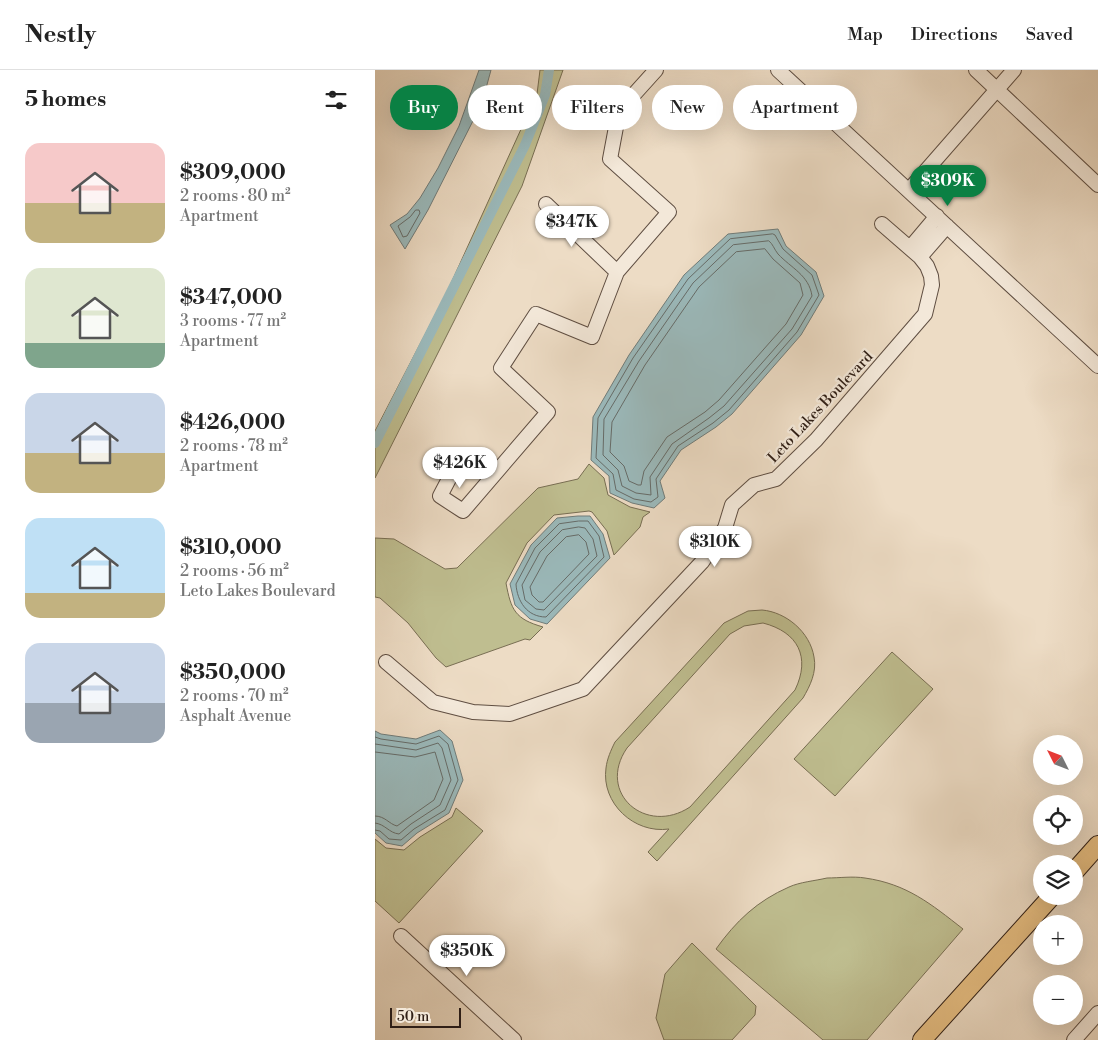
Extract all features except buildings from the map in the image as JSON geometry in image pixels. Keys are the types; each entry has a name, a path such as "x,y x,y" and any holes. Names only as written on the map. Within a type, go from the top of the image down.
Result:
{"main road":[{"path":"1083,862 1098,845"},
{"path":"922,1040 1044,905"}],"street":[{"path":"495,473 548,412 501,368 536,314 592,337 617,272 669,212 610,159 619,111 656,70"},
{"path":"778,70 1098,366"},
{"path":"976,70 1098,185"},
{"path":"909,190 1014,70"},
{"path":"546,204 617,272"},
{"path":"915,253 943,221"},
{"name":"Leto Lakes Boulevard","path":"386,662 433,702 473,712 510,714 583,689 702,562 725,528 732,505 754,485 776,479 816,440 925,314 932,285 931,276 915,253 881,224"},
{"path":"401,936 514,1040"},
{"path":"1074,1040 1098,1013"}],"shaded area":[{"path":"540,70 563,70 558,85 552,85 552,101 542,129 542,85 538,85"},
{"path":"521,130 542,130 522,186 375,478 375,431 447,292"},
{"path":"589,464 604,478 608,495 630,507 650,512 643,517 640,527 614,555 607,531 592,512 589,511 554,515 527,543 506,583 510,600 520,617 543,627 530,640 525,639 446,667 436,658 408,623 380,598 375,597 375,538 394,539 445,569 457,568 538,488 578,479"},
{"path":"762,610 780,615 788,619 802,632 808,639 814,657 815,668 812,679 803,698 657,861 648,852 669,829 656,829 644,826 632,821 623,814 609,793 606,781 609,755 615,742 724,623 748,611","holes":["763,623 775,627 793,639 801,657 802,667 795,690 690,807 673,815 657,816 643,813 630,805 622,794 618,780 619,765 627,748 730,634 744,626"]},
{"path":"892,652 933,689 835,796 794,759"},
{"path":"456,808 483,831 399,923 375,901 375,839 386,848 404,850 420,837 452,817"},
{"path":"860,877 894,885 929,903 963,929 867,1040 823,1040 716,949 731,929 757,905 793,885 827,878"},
{"path":"692,943 756,1006 755,1015 732,1040 664,1040 656,1018 665,974"}],"water":[{"path":"479,70 491,70 487,85 474,85"},
{"path":"468,101 468,130 428,210 405,249 390,225 407,214 420,198 438,168 459,126"},
{"path":"778,229 786,246 816,272 824,296 801,335 732,414 681,450 660,481 665,498 654,508 632,503 610,493 609,476 591,460 593,417 629,355 684,275 728,234"},
{"path":"590,516 603,534 610,558 547,624 530,619 515,605 510,584 531,545 557,518"},
{"path":"440,730 452,741 463,780 449,813 417,833 402,846 386,843 375,833 375,731 381,734 416,739"}],"waterway":[{"path":"375,443 525,145 545,95 549,70"}]}
